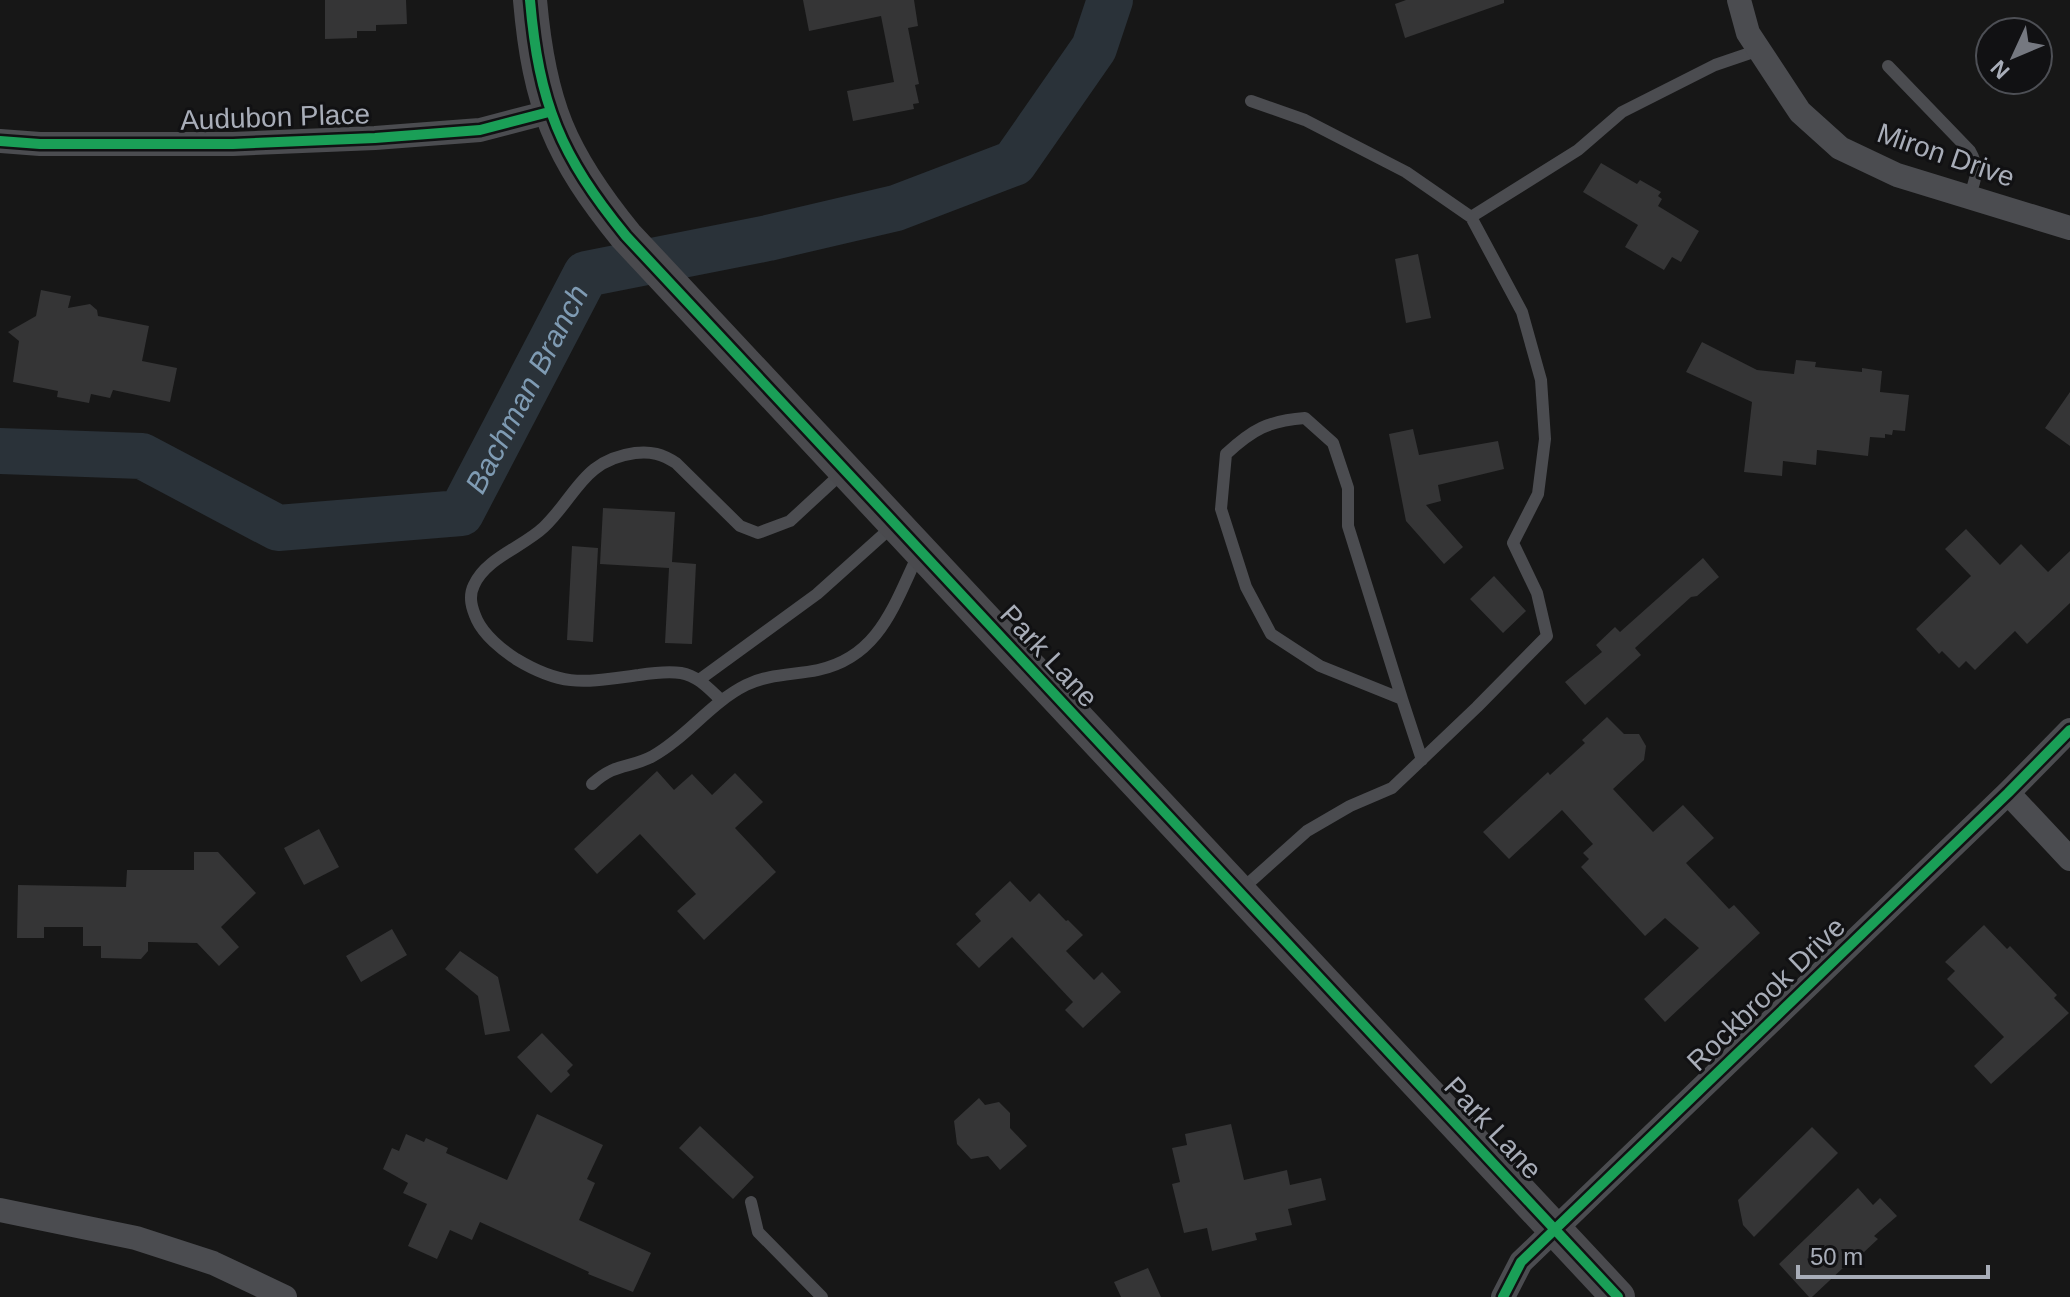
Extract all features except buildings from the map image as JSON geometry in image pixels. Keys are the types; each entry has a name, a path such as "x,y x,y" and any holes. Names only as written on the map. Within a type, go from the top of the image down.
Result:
{"street":[{"name":"Park Lane","path":"530,0 534,54 549,112 577,171 626,236 1618,1297"},
{"name":"Miron Drive","path":"1739,0 1748,33 1800,112 1840,148 1897,175 2070,228"},
{"name":"Audubon Place","path":"0,141 40,144 233,144 375,138 480,130 549,112"},
{"name":"Rockbrook Drive","path":"1503,1297 1521,1262 2070,730"},
{"path":"2008,793 2070,859"},
{"path":"0,1210 136,1238 213,1263 285,1297"}],"lane":[{"path":"1471,217 1578,150 1622,112 1715,65 1759,50"},
{"path":"1888,66 1970,151 1978,173 1969,197"},
{"path":"1239,893 1307,831 1350,806 1392,788 1547,636 1537,593 1513,543 1538,494 1545,439 1541,380 1522,312 1471,217 1406,172 1305,120 1251,101"},
{"path":"1402,699 1320,666 1271,634 1246,587 1221,509 1226,454 1248,434 1276,420 1305,418 1333,443 1348,488 1348,526 1422,760"},
{"path":"721,700 699,680 682,673 651,673 585,682 563,681 539,673 506,653 479,624 470,594 475,582 484,570 545,526 594,467 626,454 646,452 664,455 740,526 758,533 790,521 846,470"},
{"path":"699,680 817,594 894,525"},
{"path":"592,784 607,771 655,755 721,700 747,684 765,678 820,670 857,654 878,633 919,552"},
{"path":"751,1202 758,1232 822,1297"}],"waterway":[{"name":"Bachman Branch","path":"0,451 142,456 278,528 461,513 586,274 768,238 896,208 1014,163 1094,48 1110,0"}],"cycle path":[{"path":"530,0 540,69 557,127 584,180 626,236 1618,1297"},
{"path":"0,141 40,144 233,144 375,138 480,130 549,112"},
{"path":"1503,1297 1521,1262 2070,730"}]}
